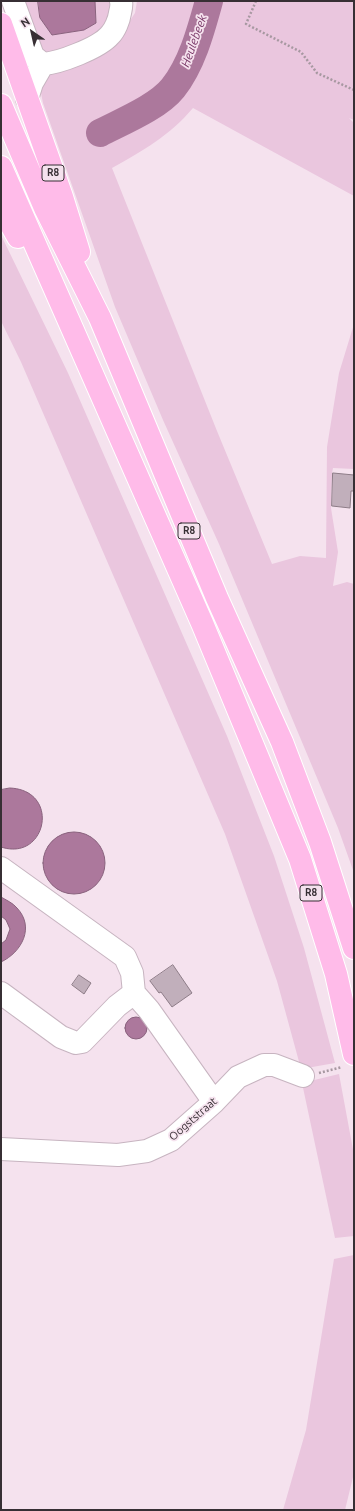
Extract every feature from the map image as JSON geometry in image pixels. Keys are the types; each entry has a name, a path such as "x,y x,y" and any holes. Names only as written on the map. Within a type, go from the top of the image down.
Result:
{"highway":[{"name":"R8","path":"1,24 62,197 100,318"},
{"name":"R8","path":"1,105 45,208 100,318 217,598 282,742 320,842 354,948"},
{"name":"R8","path":"1,167 202,623 300,859 336,974 350,1060"},
{"name":"R8","path":"1,207 71,327"}],"street":[{"path":"13,1 34,56 43,64 53,64 100,43 111,35 119,19 122,5 121,1"},
{"path":"27,99 32,83 43,64"},
{"path":"1,868 125,957 132,973 134,993 149,1010 214,1102"},
{"path":"1,993 62,1037 76,1043 82,1042 117,1006 134,993"},
{"name":"Oogststraat","path":"1,1149 118,1155 147,1151 171,1140 214,1102 238,1077 264,1065 274,1065 310,1075"}],"path":[{"path":"256,1 246,24 301,52 317,73 354,90"},
{"path":"310,1075 350,1060"}],"shaded area":[{"path":"18,1 38,1 40,18 52,35 84,30 96,23 95,1 110,1 113,9 108,33 46,54 37,49"},
{"path":"38,1 95,1 96,23 84,30 52,35 40,18"},
{"path":"137,1 196,1 185,54 170,78 146,98 93,126 101,141 131,127 151,115 176,94 190,73 200,49 215,1 354,1 354,120 349,118 354,123 354,196 193,108 165,135 112,168 272,564 300,556 326,558 327,447 339,373 354,324 354,469 333,468 331,508 338,552 333,586 347,582 354,584 354,873 338,828 219,544 163,420 115,307 43,103 40,88 42,80 127,25 135,13"},
{"path":"1,235 68,373 227,736 274,856 304,948 335,1063 301,1069 277,981 225,834 21,362 1,321"},
{"path":"10,788 26,792 37,800 42,812 42,824 38,835 29,844 17,849 1,847 1,790"},
{"path":"74,832 91,837 96,841 100,846 105,863 100,880 96,885 91,889 74,894 57,889 52,885 48,880 43,863 48,846 52,841 57,837"},
{"path":"1,897 14,905 22,915 25,923 25,931 24,938 20,946 8,958 1,962 1,944 6,940 10,929 6,920 1,916"},
{"path":"136,1017 144,1020 147,1028 144,1036 136,1039 128,1036 125,1028 128,1020"},
{"path":"339,1074 354,1155 354,1236 335,1238 302,1083"},
{"path":"354,1255 354,1473 345,1510 283,1510 306,1430 334,1259"}],"building":[{"path":"333,473 354,475 354,491 351,491 350,508 332,506"},
{"path":"173,965 192,993 172,1007 161,992 159,993 150,981"},
{"path":"79,975 91,983 84,994 72,985"}],"waterway":[{"name":"Heulebeek","path":"100,133 149,108 173,88 180,79 191,58 209,1"}]}
